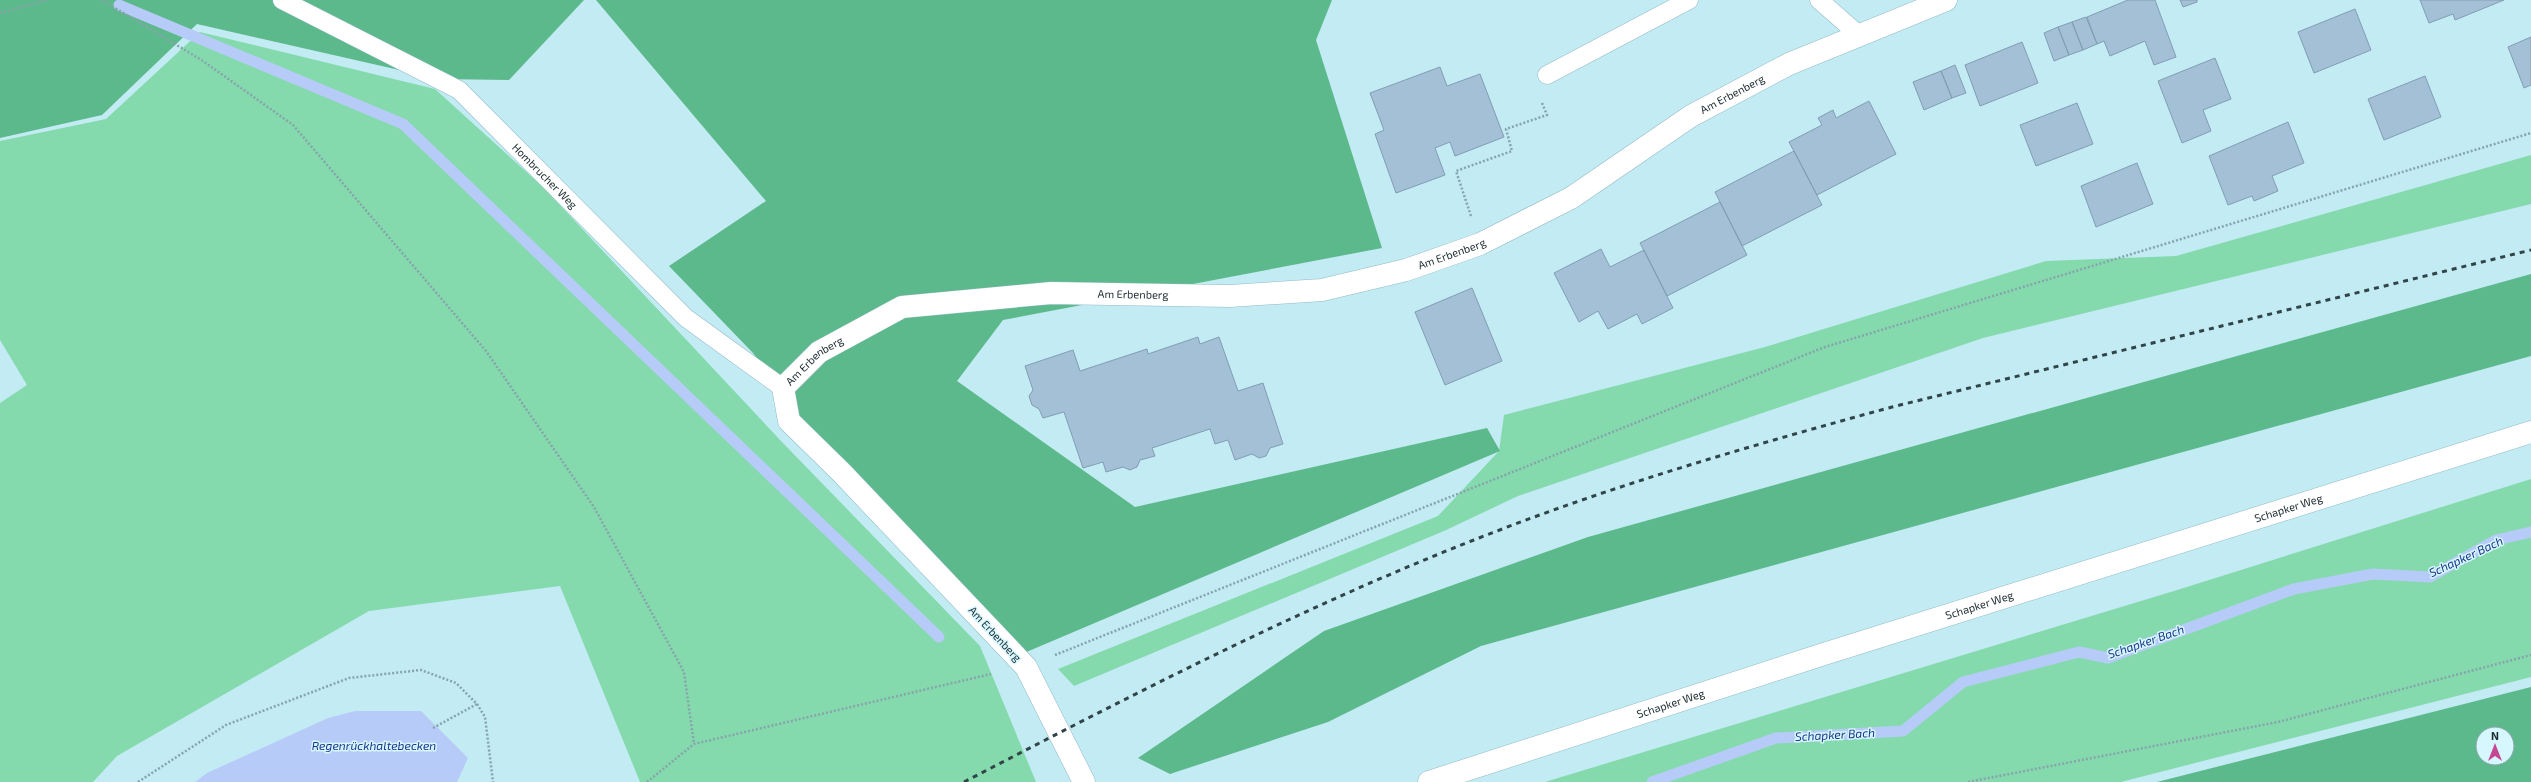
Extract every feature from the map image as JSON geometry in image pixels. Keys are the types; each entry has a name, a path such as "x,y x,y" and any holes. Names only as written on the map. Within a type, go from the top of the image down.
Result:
{"street":[{"name":"Am Erbenberg","path":"1084,782 1026,667 842,472 789,421 783,388 819,352 902,306 1051,293 1230,296 1322,290 1406,270 1480,244 1571,198 1691,116 1789,64 1946,0"},
{"name":"Schapker Weg","path":"1429,782 1824,654 2531,432"}],"lane":[{"name":"Hombrucher Weg","path":"282,0 459,90 686,318 783,388"},
{"path":"1547,75 1689,0"},
{"path":"1820,0 1859,35"}],"path":[{"path":"0,13 48,0"},
{"path":"102,0 204,60 293,126 486,351 594,507 684,672 694,744"},
{"path":"1480,244 1456,171 1512,151 1506,129 1546,115 1538,92 1548,88 1547,75"},
{"path":"647,782 694,744 949,682 1026,667 1825,347 2531,133"},
{"path":"1968,782 2278,722 2531,655"},
{"path":"138,782 226,725 350,678 421,670 456,683 477,704 485,717 493,782"},
{"path":"433,728 477,704"}],"green space":[{"path":"0,0 584,0 509,80 439,79 197,24 102,115 0,138"},
{"path":"596,0 1332,0 1316,40 1382,248 1003,320 957,381 1135,507 1487,428 1500,451 1017,656 821,444 753,353 669,266 766,201"},
{"path":"200,32 435,89 543,187 781,441 980,646 1036,782 640,782 560,586 369,611 117,756 93,782 0,782 0,403 27,385 0,340 0,141 106,119"},
{"path":"2531,155 2531,204 1983,338 1518,496 1444,531 1074,686 1058,669 1438,516 1499,451 1504,415 1765,347 2046,261 2176,256"},
{"path":"2531,274 2531,356 1481,646 1328,722 1170,774 1138,758 1324,631 1588,537"},
{"path":"2531,479 2531,677 2121,782 1545,782 2174,591"},
{"path":"2531,687 2531,782 2157,782"}],"water":[{"name":"Regenrückhaltebecken","path":"355,711 421,711 468,758 457,782 195,782 207,773 328,718"}],"building":[{"path":"2128,0 2155,0 2176,57 2154,65 2145,41 2110,56 2104,41 2097,44 2087,17"},
{"path":"2180,0 2197,0 2197,2 2183,7"},
{"path":"2420,0 2504,0 2455,20 2453,14 2429,23"},
{"path":"2355,9 2371,50 2314,73 2298,32"},
{"path":"2086,17 2097,44 2083,50 2072,22"},
{"path":"2072,22 2083,50 2069,55 2058,27"},
{"path":"2058,27 2069,55 2054,61 2044,33"},
{"path":"2531,37 2531,85 2524,88 2508,47"},
{"path":"2022,42 2038,83 1980,106 1965,65"},
{"path":"2215,58 2231,99 2203,110 2211,131 2182,143 2158,81"},
{"path":"1955,65 1966,93 1952,98 1941,71"},
{"path":"1440,67 1447,86 1480,74 1504,137 1455,156 1450,142 1435,148 1445,175 1396,193 1375,134 1384,130 1370,93"},
{"path":"1941,71 1952,98 1924,110 1913,82"},
{"path":"2425,76 2441,117 2384,140 2368,99"},
{"path":"1869,101 1896,154 1817,195 1789,142 1822,125 1818,118 1833,110 1836,118"},
{"path":"2077,103 2093,144 2036,166 2020,125"},
{"path":"2288,122 2304,163 2272,176 2278,191 2254,201 2252,196 2228,205 2209,156"},
{"path":"1794,151 1822,205 1742,246 1715,192"},
{"path":"2137,163 2153,204 2096,227 2081,186"},
{"path":"1720,202 1747,255 1667,296 1640,243"},
{"path":"1601,249 1610,267 1644,250 1673,308 1642,324 1637,314 1608,329 1598,311 1579,322 1554,273"},
{"path":"1472,288 1502,361 1445,385 1415,312"},
{"path":"1198,337 1200,344 1219,337 1238,391 1263,383 1283,444 1270,448 1266,456 1259,458 1252,454 1235,460 1228,440 1215,444 1210,429 1152,448 1155,456 1140,460 1137,467 1130,470 1123,467 1106,472 1103,462 1083,468 1064,412 1043,418 1039,409 1032,405 1029,396 1033,390 1025,366 1073,350 1080,371 1147,349 1148,354"}],"waterway":[{"path":"119,5 403,124 939,637"},
{"name":"Schapker Bach","path":"1652,782 1776,738 1903,731 1963,682 2079,652 2108,658 2294,589 2373,574 2430,577 2496,540 2531,532"}],"railway":[{"path":"964,782 1218,653 1347,593 1479,538 1632,483 1736,451 1892,407 2531,250"}]}
